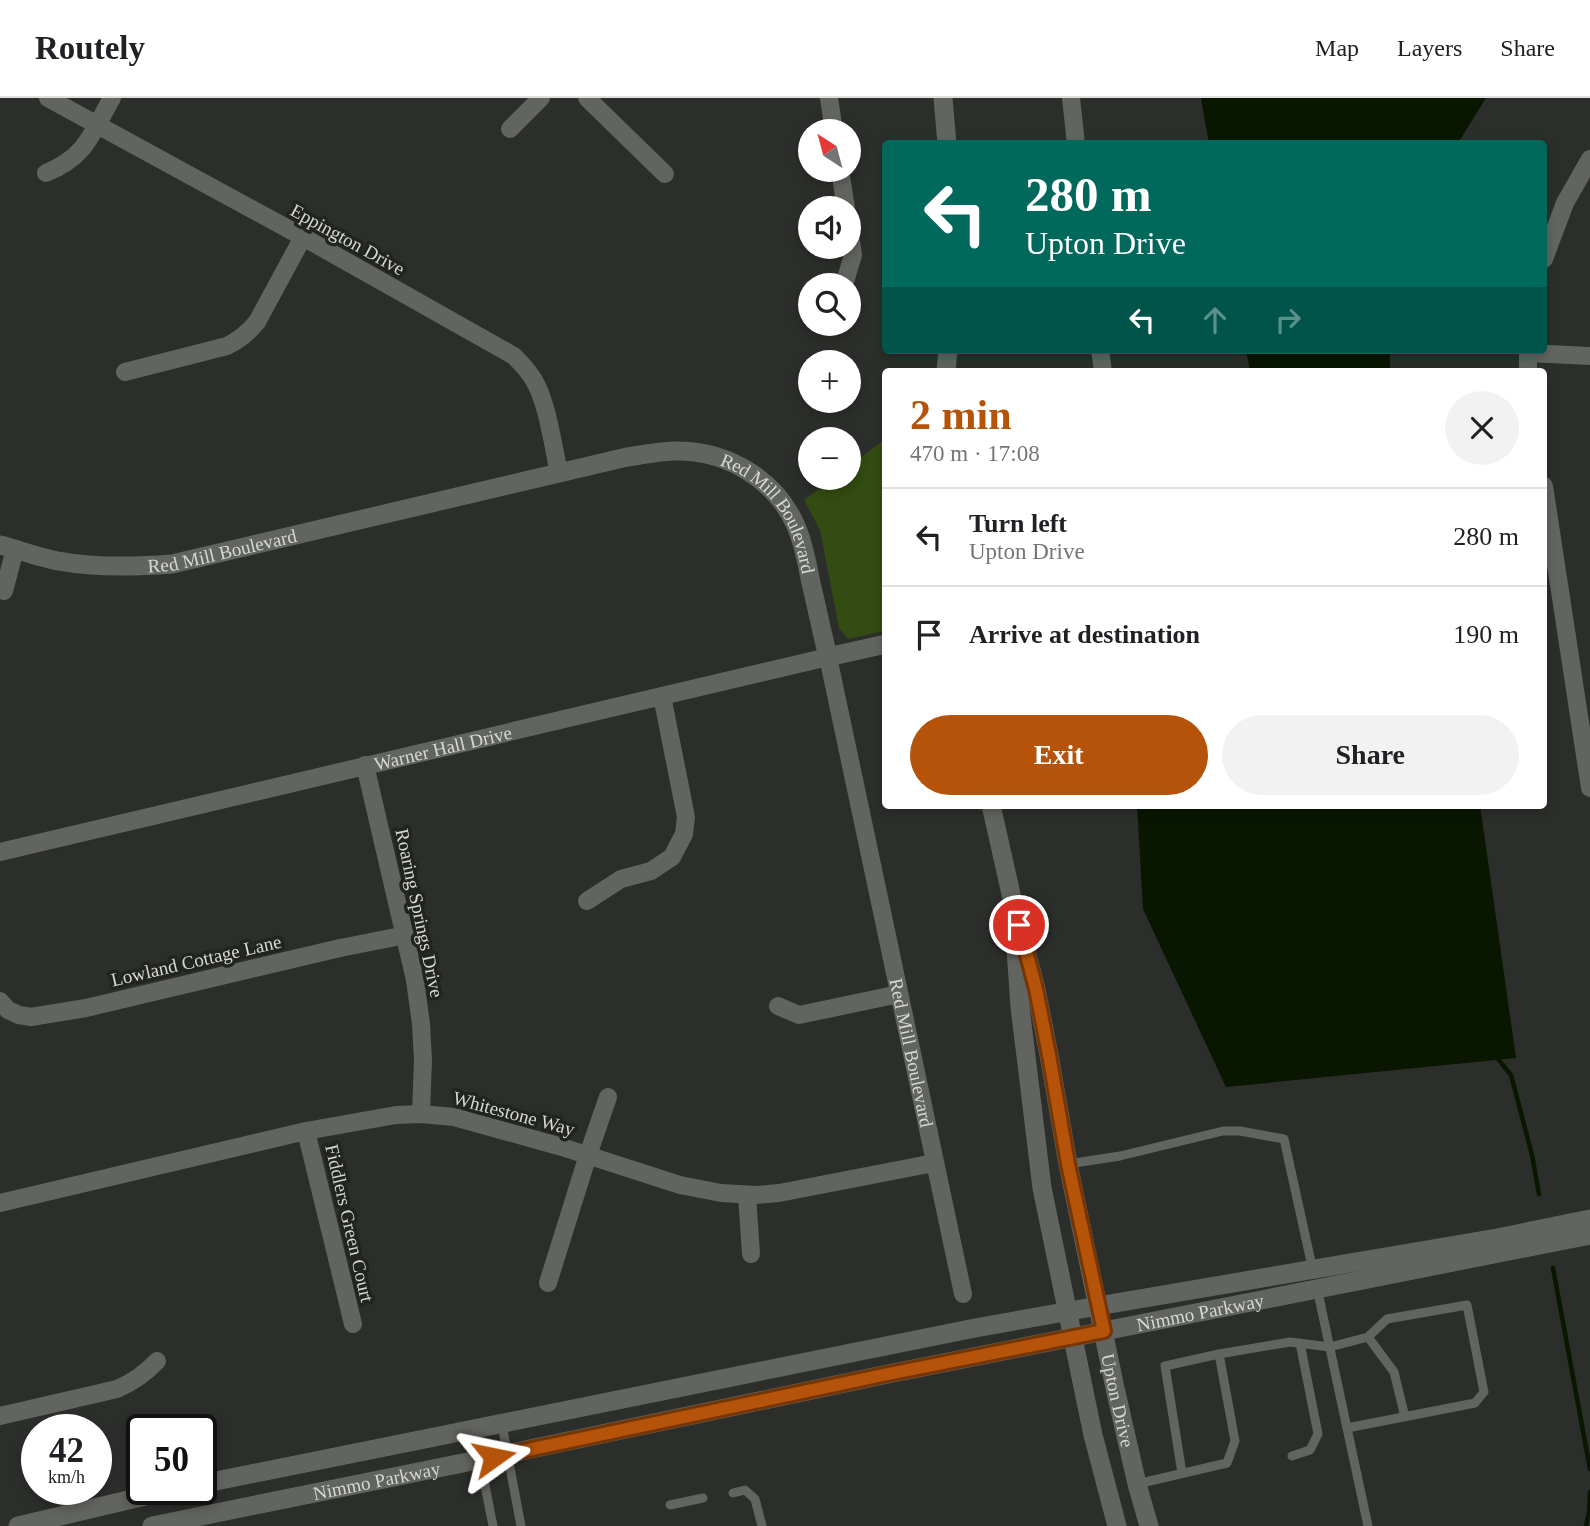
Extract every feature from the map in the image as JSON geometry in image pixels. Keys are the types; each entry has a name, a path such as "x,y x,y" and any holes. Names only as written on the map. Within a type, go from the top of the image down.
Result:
{"main road":[{"path":"943,98 947,140"},
{"name":"Red Mill Boulevard","path":"8,547 56,561 92,566 172,564 627,457 677,450 698,452 739,465 773,491 787,508 803,545 828,657"},
{"name":"Warner Hall Drive","path":"828,657 882,645"},
{"name":"Upton Drive","path":"992,809 1036,989 1068,1164 1115,1388 1149,1526"},
{"name":"Upton Drive","path":"1013,903 1020,1007 1042,1188 1099,1462 1117,1526"},
{"name":"Nimmo Parkway","path":"217,1481 975,1328 1497,1238 1590,1219"},
{"name":"Nimmo Parkway","path":"152,1526 188,1522 902,1371 1590,1235"},
{"path":"18,1526 126,1500"}],"street":[{"name":"Eppington Drive","path":"48,98 514,356 534,381 541,397 559,473"},
{"path":"46,173 61,167 86,145 111,98"},
{"path":"510,129 541,98"},
{"path":"587,98 665,174"},
{"path":"829,98 832,119"},
{"path":"1071,98 1076,140"},
{"path":"1547,250 1565,203 1590,159"},
{"path":"125,372 238,341 257,322 303,237"},
{"path":"1528,358 1590,356"},
{"path":"1547,506 1590,788"},
{"path":"4,591 8,547"},
{"name":"Warner Hall Drive","path":"0,852 828,657"},
{"name":"Red Mill Boulevard","path":"828,657 963,1294"},
{"path":"587,901 621,879 651,871 672,857 684,834 686,817 662,696"},
{"name":"Roaring Springs Drive","path":"365,765 415,980 423,1060 421,1114"},
{"name":"Lowland Cottage Lane","path":"0,1002 8,1010 31,1017 86,1008 406,935"},
{"path":"778,1006 799,1015 899,995"},
{"path":"548,1283 608,1097"},
{"name":"Whitestone Way","path":"0,1203 306,1131 396,1115 454,1117 588,1155 680,1185 721,1193 779,1193 934,1163"},
{"name":"Fiddlers Green Court","path":"306,1131 353,1324"},
{"path":"747,1195 751,1254"},
{"path":"0,1416 117,1389 133,1382 157,1361"}],"lane":[{"path":"1068,1164 1120,1156 1223,1131 1240,1131 1284,1139 1368,1526"},
{"path":"1182,1473 1165,1366 1290,1342 1330,1347 1368,1337 1387,1319 1467,1305 1484,1392 1475,1403 1348,1428"},
{"path":"1368,1337 1394,1372 1405,1417"},
{"path":"1292,1456 1310,1450 1318,1434 1300,1343"},
{"path":"1137,1484 1227,1463 1235,1441 1219,1354"},
{"path":"502,1424 521,1526"},
{"path":"474,1430 493,1526"},
{"path":"733,1493 745,1490 755,1499 762,1526"},
{"path":"670,1505 703,1498"}],"green space":[{"path":"882,441 882,632 848,639 839,628 820,530 804,500 818,490 861,490 861,458"}],"shaded area":[{"path":"1201,98 1486,98 1460,140 1208,140"},
{"path":"1247,354 1390,354 1390,368 1249,368"},
{"path":"1137,809 1481,809 1516,1058 1226,1087 1143,909"}],"waterway":[{"path":"1498,1059 1511,1075 1532,1155 1539,1194"},
{"path":"1553,1268 1590,1469"},
{"path":"1586,1526 1590,1492"}],"route":[{"path":"494,1457 1104,1331 1068,1164 1036,989 1019,925"}]}
